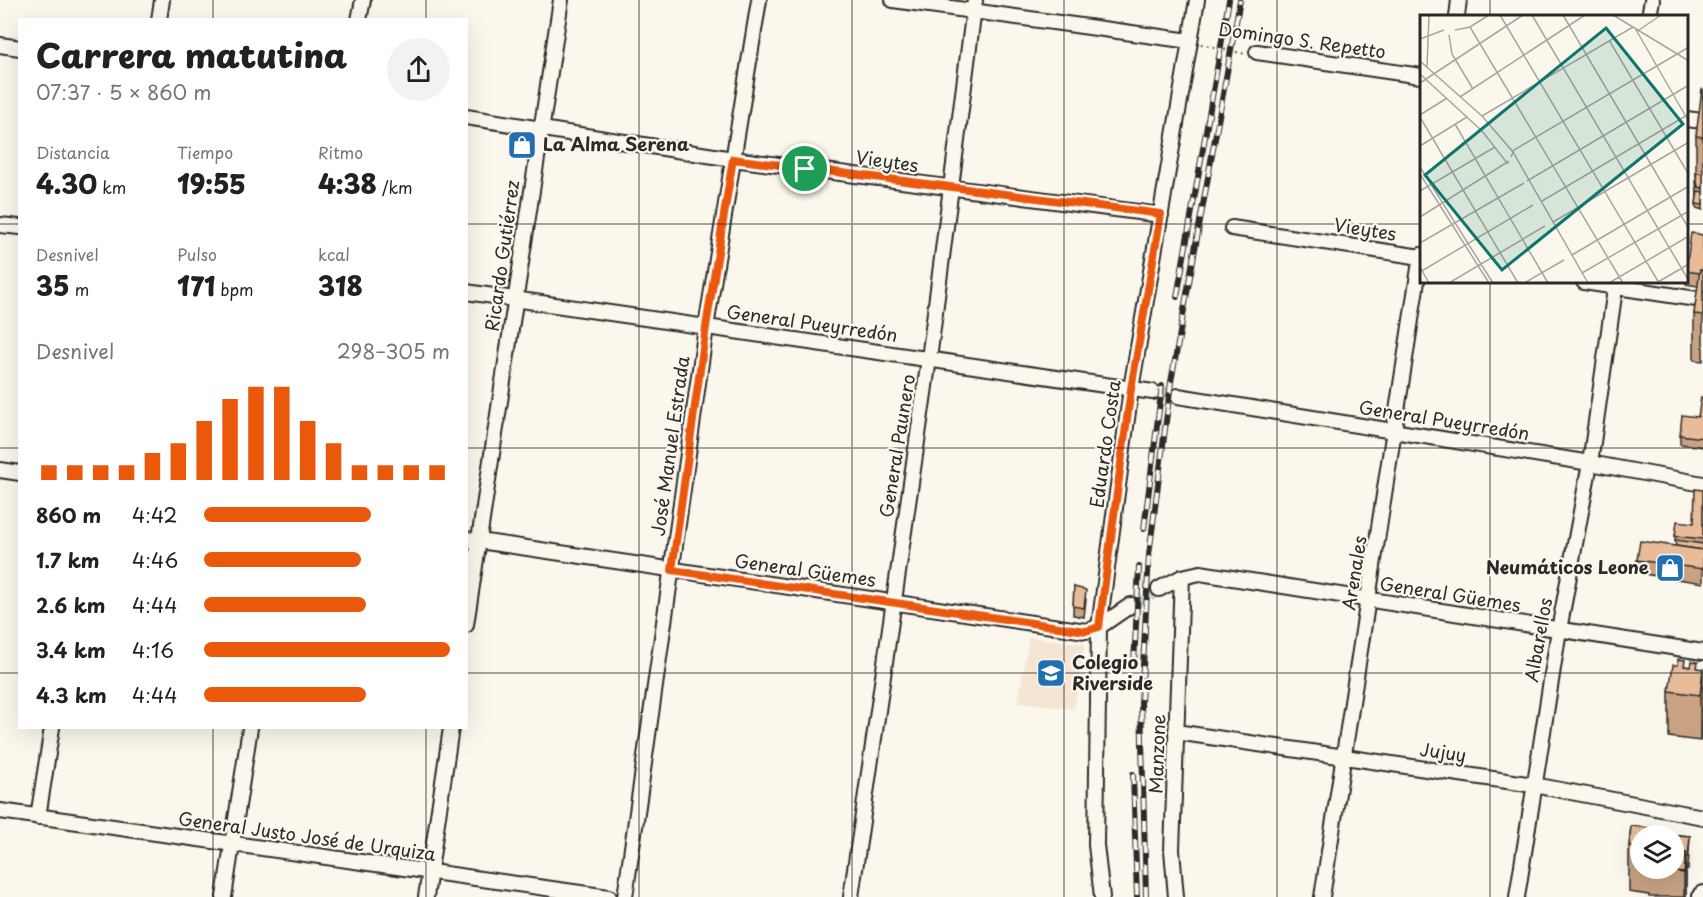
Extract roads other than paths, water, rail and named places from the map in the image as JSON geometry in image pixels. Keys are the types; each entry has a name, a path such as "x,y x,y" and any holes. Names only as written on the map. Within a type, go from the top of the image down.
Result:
{"street":[{"path":"159,18 162,0"},
{"path":"359,18 363,0"},
{"name":"Ricardo Gutiérrez","path":"468,601 473,540 515,299 561,0"},
{"name":"José Manuel Estrada","path":"625,897 706,327 759,0"},
{"name":"Domingo S. Repetto","path":"893,0 974,6 1190,41"},
{"name":"Eduardo Costa","path":"1102,897 1096,846 1099,627 1131,389 1197,0"},
{"path":"1457,15 1460,0"},
{"path":"1649,15 1652,0"},
{"name":"General Paunero","path":"851,897 929,359 974,6"},
{"path":"0,45 18,48"},
{"name":"Domingo S. Repetto","path":"1257,52 1420,76"},
{"name":"Vieytes","path":"468,117 733,159 949,189 1161,214"},
{"path":"1688,119 1703,121"},
{"path":"0,225 18,227"},
{"name":"Vieytes","path":"1232,228 1420,256"},
{"name":"Arenales","path":"1322,897 1346,756 1420,262"},
{"path":"1616,284 1703,300"},
{"name":"Albarellos","path":"1517,897 1558,630 1590,463 1616,284"},
{"name":"General Pueyrredón","path":"468,292 1153,392"},
{"name":"General Pueyrredón","path":"1178,396 1590,463 1703,484"},
{"path":"0,470 18,473"},
{"name":"General Güemes","path":"473,540 1086,631 1099,627"},
{"name":"General Güemes","path":"1159,589 1182,577 1200,573 1703,652"},
{"name":"Manzone","path":"1176,897 1172,850 1182,577"},
{"path":"1099,627 1131,606"},
{"path":"38,817 52,729"},
{"path":"224,897 250,729"},
{"path":"426,897 451,729"},
{"name":"Jujuy","path":"1176,732 1534,785 1703,816"},
{"name":"General Justo José de Urquiza","path":"0,811 609,897"}],"tunnel":[{"path":"1153,392 1178,396"},
{"path":"1131,605 1159,589"}],"railway":[{"path":"1177,297 1229,0"},
{"path":"1146,897 1141,703 1149,555 1171,382 1240,0"},
{"path":"1144,529 1162,386"},
{"path":"1134,663 1139,567"},
{"path":"1133,774 1137,897"}],"place":[{"name":"La Alma Serena","path":"522,145"},
{"name":"Neumáticos Leone","path":"1670,568"},
{"name":"Colegio Riverside","path":"1051,673"}]}
